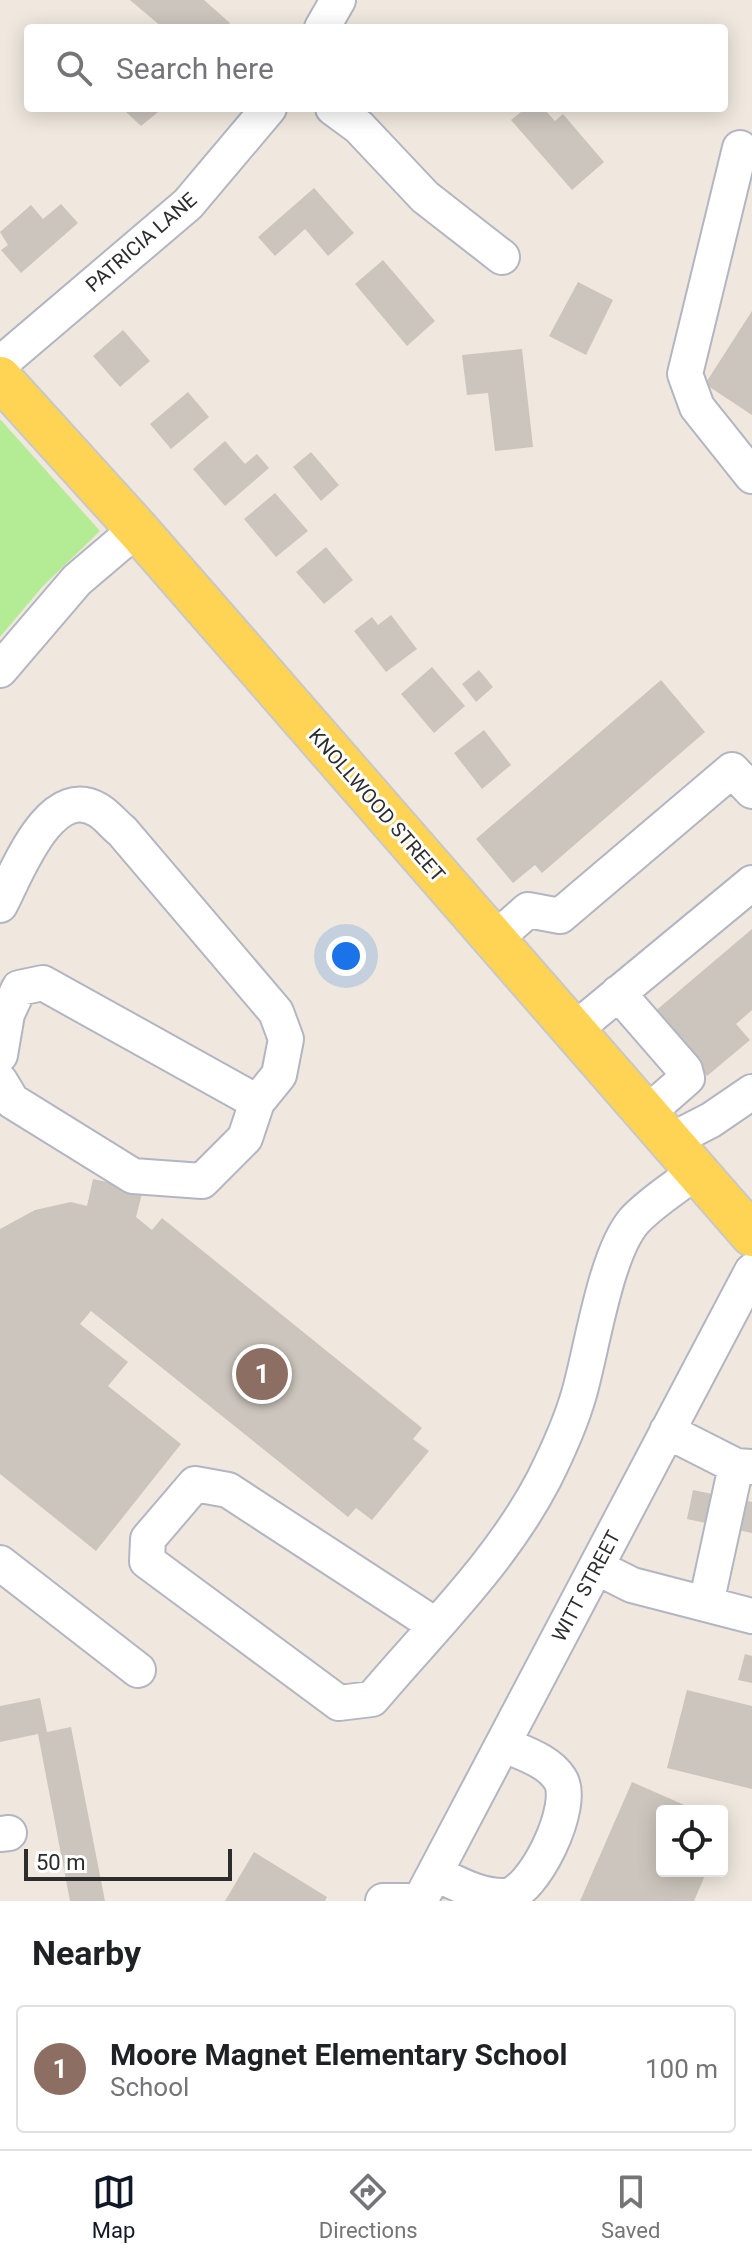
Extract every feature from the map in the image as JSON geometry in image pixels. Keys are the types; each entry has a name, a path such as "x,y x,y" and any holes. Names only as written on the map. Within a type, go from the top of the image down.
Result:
{"main road":[{"name":"KNOLLWOOD STREET","path":"0,378 137,529 752,1235"}],"street":[{"name":"PATRICIA LANE","path":"0,364 188,204 266,112"},
{"path":"338,112 359,127 425,197 502,257"},
{"path":"740,148 685,374 697,407 752,476"},
{"path":"0,670 77,580 137,529"},
{"path":"494,940 528,910 560,916 732,770 752,791"},
{"path":"0,905 42,827 58,812 78,804 97,809 122,831 276,1012 286,1039 285,1057 279,1075 257,1102 245,1138 202,1181 133,1176 4,1093"},
{"path":"573,1031 752,883"},
{"path":"0,1055 9,983 43,983 257,1102"},
{"path":"435,1625 228,1490 195,1484 148,1539 147,1561 339,1703 372,1699 474,1584 520,1521 544,1478 579,1397 602,1298 671,1142 681,1085 687,1078 685,1070 618,993"},
{"path":"671,1142 752,1092"},
{"name":"WITT STREET","path":"428,1887 752,1271"},
{"path":"667,1431 744,1467 706,1604"},
{"path":"0,1563 138,1670"},
{"path":"596,1567 632,1585 752,1616"},
{"path":"428,1887 507,1897 525,1886 561,1823 566,1795 561,1779 542,1762 503,1744"}],"green space":[{"path":"0,419 100,531 43,586 0,637"}],"building":[{"path":"130,0 204,0 230,23 229,24 158,24"},
{"path":"126,112 158,112 141,126"},
{"path":"521,112 547,112 555,121 563,114 604,162 572,190 511,120"},
{"path":"314,188 354,233 328,256 305,229 275,256 258,237"},
{"path":"61,204 78,223 21,273 1,250 8,245 0,232 31,205 43,219"},
{"path":"383,260 435,321 407,346 355,284"},
{"path":"578,282 613,300 586,355 549,336"},
{"path":"752,311 752,415 705,384"},
{"path":"123,330 150,361 120,387 93,356"},
{"path":"522,349 533,447 495,451 488,393 467,395 462,355"},
{"path":"188,392 209,417 171,449 150,424"},
{"path":"225,441 245,464 257,454 269,468 225,506 193,469"},
{"path":"311,452 339,485 321,501 293,467"},
{"path":"275,493 308,531 276,557 244,519"},
{"path":"326,547 353,580 324,604 296,572"},
{"path":"391,615 417,649 386,672 354,631 372,617 378,625"},
{"path":"432,667 465,706 434,733 401,694"},
{"path":"479,670 493,687 476,702 462,684"},
{"path":"661,680 705,732 542,873 535,865 513,883 476,839"},
{"path":"484,730 511,765 482,789 454,753"},
{"path":"752,929 752,1010 736,1024 750,1040 707,1076 653,1013"},
{"path":"93,1179 143,1190 136,1217 152,1230 162,1218 422,1428 413,1439 429,1451 372,1520 356,1508 348,1517 91,1311 80,1324 128,1362 108,1386 181,1444 96,1551 0,1474 0,1229 35,1210 71,1202 87,1206"},
{"path":"693,1490 752,1502 752,1533 687,1519"},
{"path":"745,1654 752,1656 752,1683 738,1680"},
{"path":"687,1690 752,1706 752,1789 667,1768"},
{"path":"40,1698 47,1732 71,1727 105,1901 70,1901 38,1734 0,1742 0,1706"},
{"path":"632,1782 684,1805 656,1805 656,1877 704,1877 694,1901 580,1901"},
{"path":"254,1852 327,1897 325,1901 225,1901"}],"place":[{"name":"Moore Magnet Elementary School","path":"262,1374"}]}
